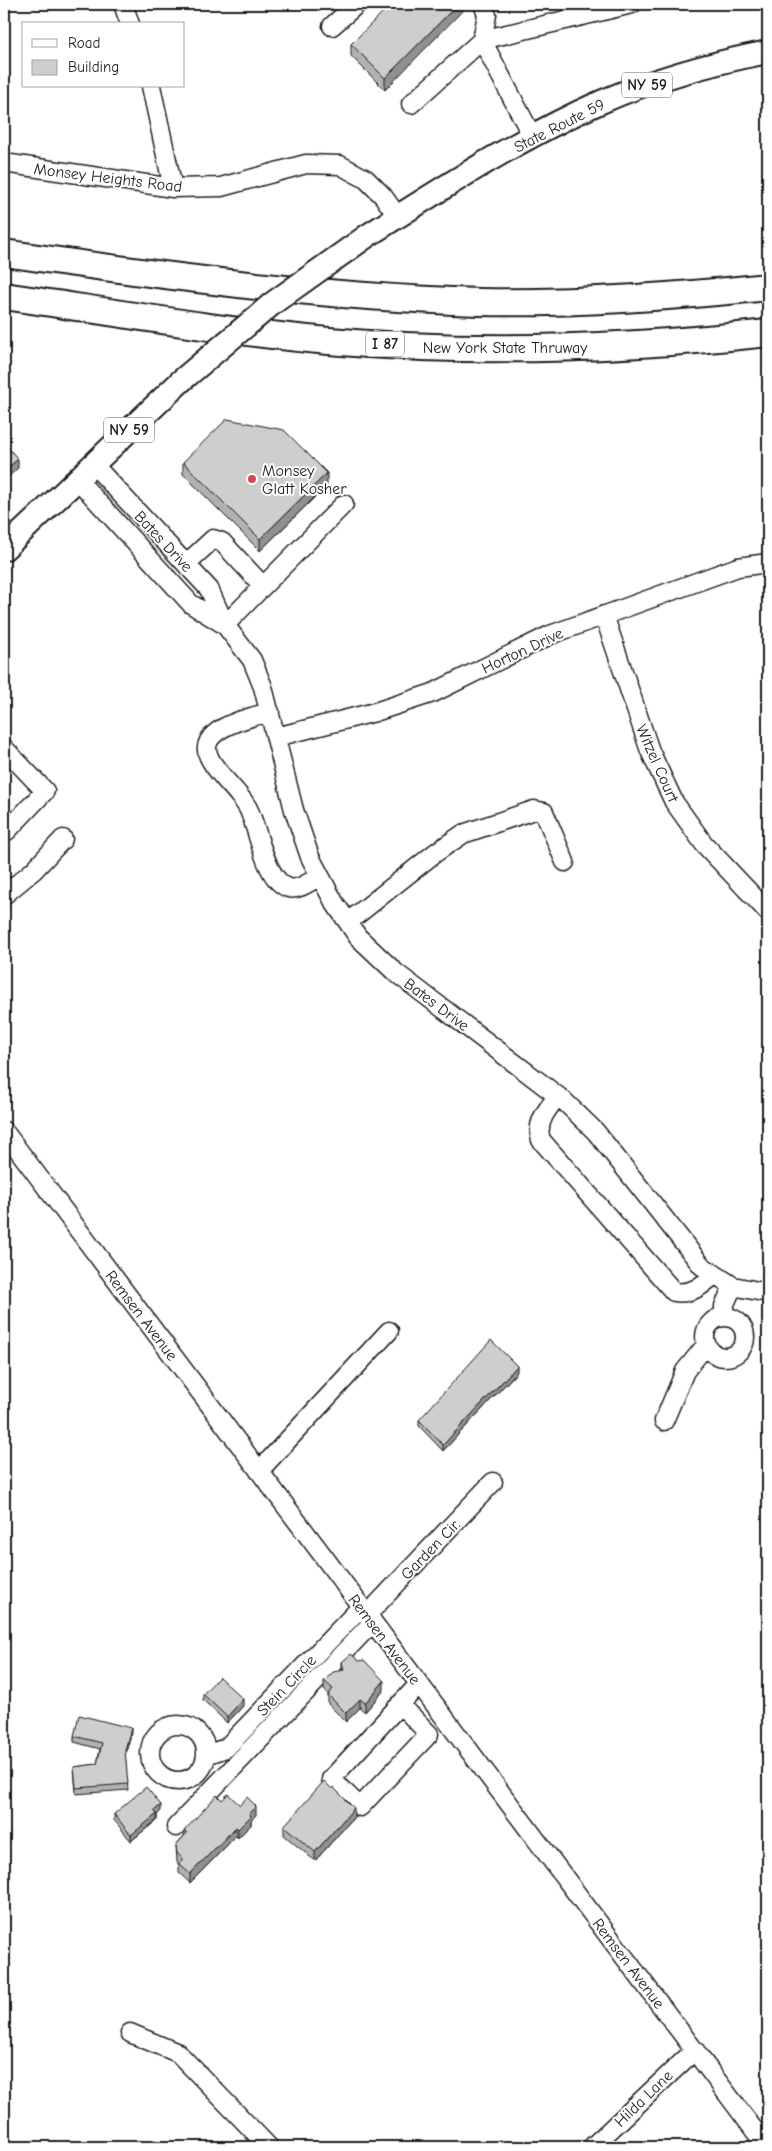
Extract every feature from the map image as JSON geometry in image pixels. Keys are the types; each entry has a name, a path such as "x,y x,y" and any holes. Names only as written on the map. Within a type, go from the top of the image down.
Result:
{"highway":[{"path":"4,253 259,287 406,299 556,302 637,298 768,286"},
{"name":"New York State Thruway","path":"4,296 253,332 329,341 403,346 556,349 630,346 768,334"}],"main road":[{"name":"State Route 59","path":"93,464 181,381 273,303 367,236 398,217 532,136 601,102 678,74 768,52"},
{"name":"NY 59","path":"4,549 93,464"}],"street":[{"path":"122,4 129,22"},
{"path":"332,26 357,4"},
{"path":"483,4 487,15 482,40 532,136"},
{"path":"411,104 482,40 632,4"},
{"path":"151,88 172,188"},
{"name":"Monsey Heights Road","path":"4,163 172,188 221,187 306,164 340,166 366,179 383,196 398,217"},
{"name":"Bates Drive","path":"93,464 209,589 225,625 252,660 263,687 294,810 310,857 334,902 358,937 395,972 558,1096 596,1132 702,1266 733,1286 768,1293"},
{"name":"Bates Drive","path":"77,479 191,604 225,625"},
{"path":"225,625 344,504"},
{"path":"186,564 213,539 222,542 263,586"},
{"name":"Horton Drive","path":"276,736 375,712 434,693 550,635 738,568 768,563"},
{"name":"Witzel Court","path":"604,615 650,751 674,802 704,844 768,912"},
{"path":"270,712 238,720 219,731 210,739 207,750 210,759 247,806 268,866 278,881 288,888 297,888 320,876"},
{"path":"4,748 45,791 7,831"},
{"path":"348,922 435,853 463,834 534,810 544,812 565,862"},
{"path":"4,895 34,870 63,839"},
{"path":"558,1096 546,1110 541,1122 538,1132 541,1140 674,1292 688,1293 701,1287 715,1274"},
{"name":"Remsen Avenue","path":"4,1131 767,2147"},
{"path":"724,1317 724,1306 733,1286"},
{"path":"724,1317 737,1321 742,1326 745,1339 743,1345 734,1355 728,1357 715,1355 706,1345 705,1339 708,1326 712,1322 724,1317"},
{"path":"259,1471 389,1331"},
{"path":"664,1421 685,1370 706,1345"},
{"name":"Garden Cir.","path":"367,1615 493,1482"},
{"path":"176,1827 367,1615"},
{"name":"Stein Circle","path":"206,1755 226,1748 367,1615"},
{"path":"400,1704 429,1734 360,1807 330,1779 400,1704 419,1684"},
{"path":"130,2033 178,2053 269,2147"},
{"name":"Hilda Lane","path":"592,2147 695,2050"}],"building":[{"path":"391,4 458,4 385,78 351,44"},
{"path":"227,419 284,430 327,473 260,539 183,462"},
{"path":"4,443 18,459 4,471"},
{"path":"491,1340 517,1366 443,1445 419,1420"},
{"path":"351,1654 359,1661 364,1660 384,1681 365,1703 360,1699 346,1713 328,1695 333,1689 324,1681 333,1672 344,1670 342,1662"},
{"path":"219,1677 243,1699 227,1717 203,1694"},
{"path":"79,1715 131,1728 125,1750 128,1784 76,1788 74,1767 97,1764 102,1743 74,1736"},
{"path":"324,1781 332,1789 333,1787 354,1808 315,1852 284,1826"},
{"path":"146,1787 161,1805 154,1811 157,1814 131,1835 114,1814"},
{"path":"228,1794 240,1805 247,1797 256,1806 249,1813 251,1816 238,1829 236,1827 190,1874 179,1864 183,1859 177,1853 176,1845 187,1833 184,1831 217,1795 222,1800"}],"place":[{"name":"Monsey Glatt Kosher","path":"252,479"}]}
